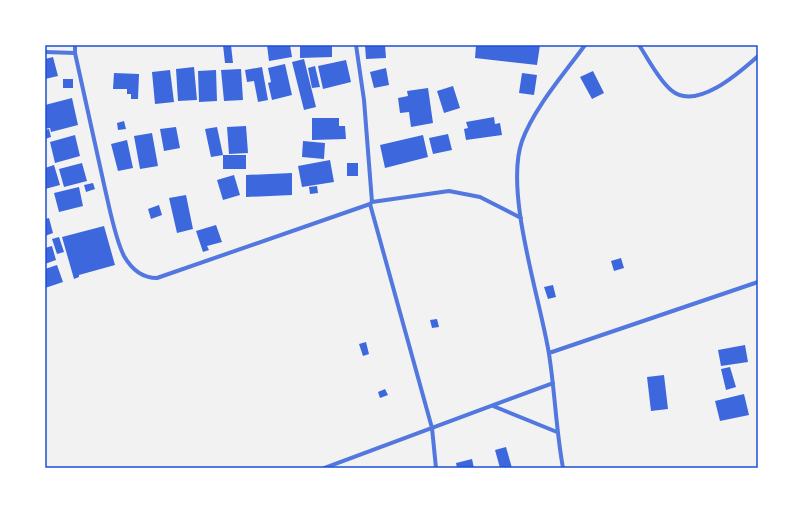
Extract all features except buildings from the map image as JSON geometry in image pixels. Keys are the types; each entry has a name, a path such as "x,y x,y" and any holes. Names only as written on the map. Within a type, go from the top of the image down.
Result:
{"street":[{"path":"75,45 75,53 113,221 124,256 136,272 146,278 157,278 371,203 449,192 480,197 521,218"},
{"path":"356,45 364,100 371,203 432,428 436,468"},
{"path":"563,468 557,432 549,353 521,218 517,164 522,142 532,119 585,45"},
{"path":"639,45 656,72 671,90 680,96 689,96 720,87 758,56"},
{"path":"45,52 75,53"},
{"path":"549,353 758,282"},
{"path":"324,468 553,383"},
{"path":"493,406 557,432"}]}
